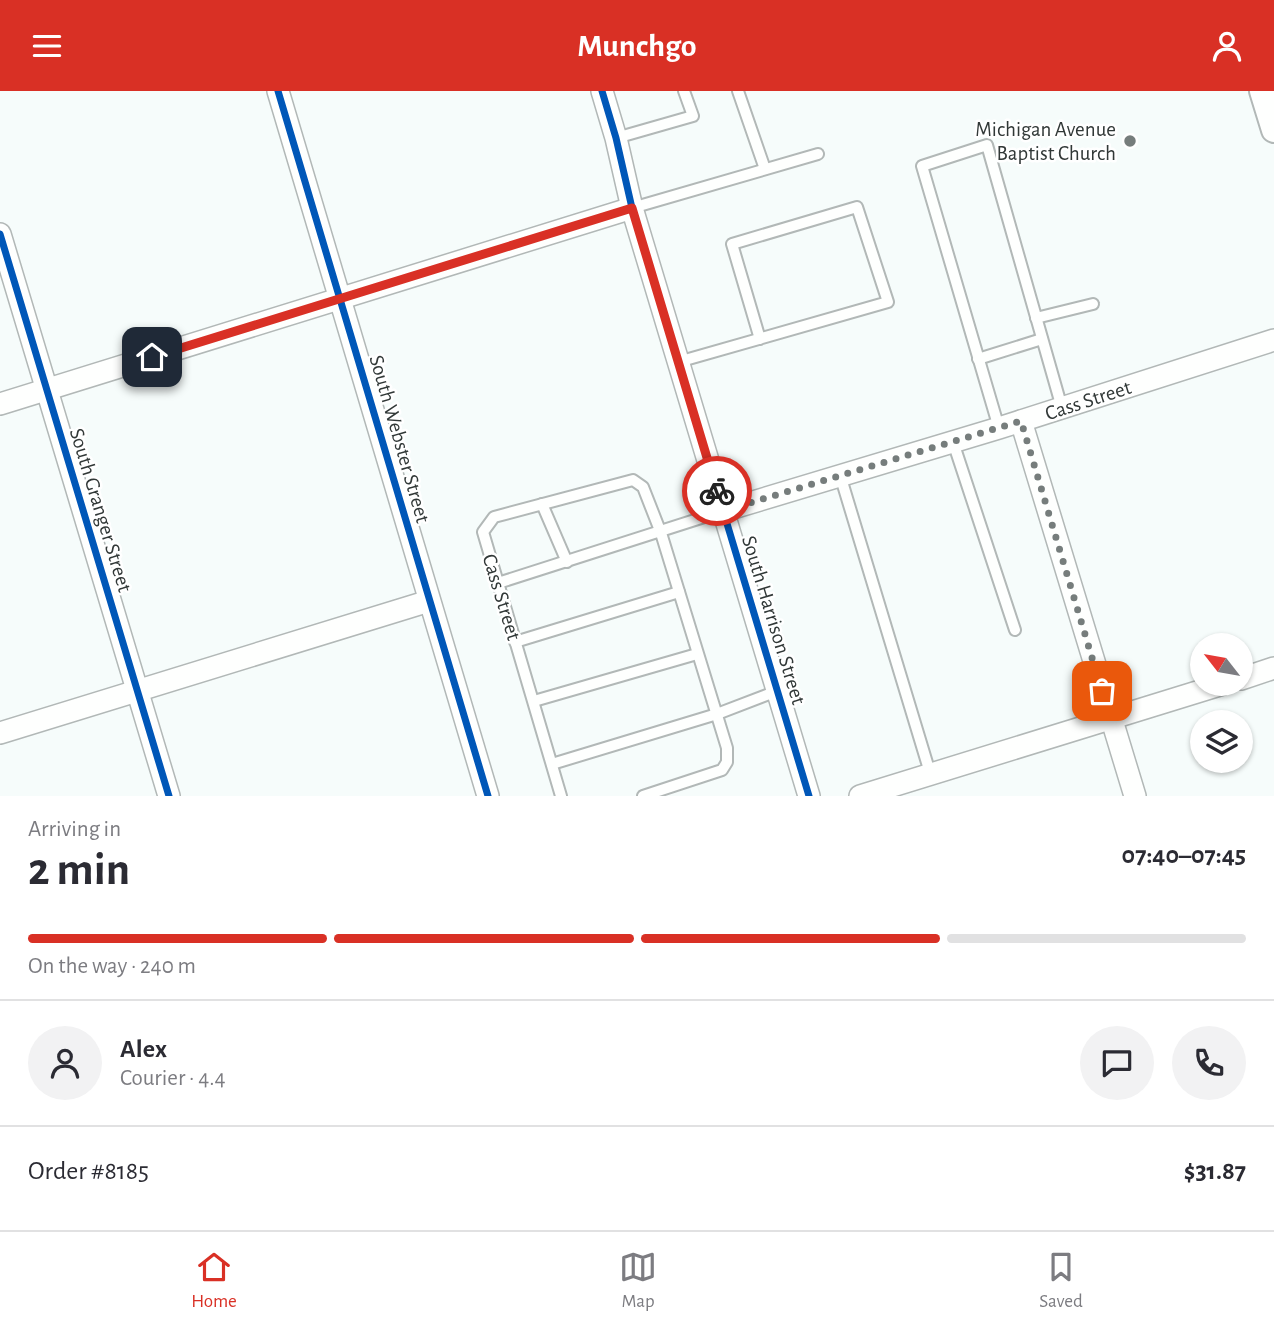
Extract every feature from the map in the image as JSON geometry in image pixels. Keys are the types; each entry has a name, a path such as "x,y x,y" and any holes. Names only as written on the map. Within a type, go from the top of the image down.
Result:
{"street":[{"name":"South Webster Street","path":"278,91 488,796"},
{"name":"South Harrison Street","path":"602,91 632,208 809,796"},
{"path":"1262,91 1274,130"},
{"path":"0,404 632,208"},
{"name":"South Granger Street","path":"0,234 169,796"},
{"name":"Cass Street","path":"723,511 999,428 1274,340"},
{"path":"1021,421 1135,796"},
{"path":"0,733 429,601"},
{"path":"1253,675 1274,668"},
{"path":"860,796 1190,695"}],"lane":[{"path":"616,138 693,116 684,91"},
{"path":"738,91 765,169"},
{"path":"999,428 922,166 987,145 1062,408"},
{"path":"632,208 818,154"},
{"path":"678,362 888,302 857,207 732,244 760,338"},
{"path":"1036,318 1093,304"},
{"path":"978,359 1042,339"},
{"path":"953,442 1015,631"},
{"path":"840,475 931,776"},
{"name":"Cass Street","path":"561,796 483,532 494,517 633,480 643,488 661,533 727,748 727,762 722,770 643,796"},
{"path":"542,504 567,562"},
{"name":"Cass Street","path":"661,533 723,511"},
{"path":"498,583 661,533"},
{"path":"515,642 679,592"},
{"path":"534,701 697,654"},
{"path":"552,764 716,714 777,691"}],"cycle path":[{"path":"278,91 488,796"},
{"path":"602,91 632,208 809,796"},
{"path":"0,234 169,796"}],"way so far":[{"path":"717,491 723,511 1021,421 1102,691"}],"place":[{"name":"Michigan Avenue Baptist Church","path":"1130,141"}],"route":[{"path":"152,357 632,208 717,491"}]}
